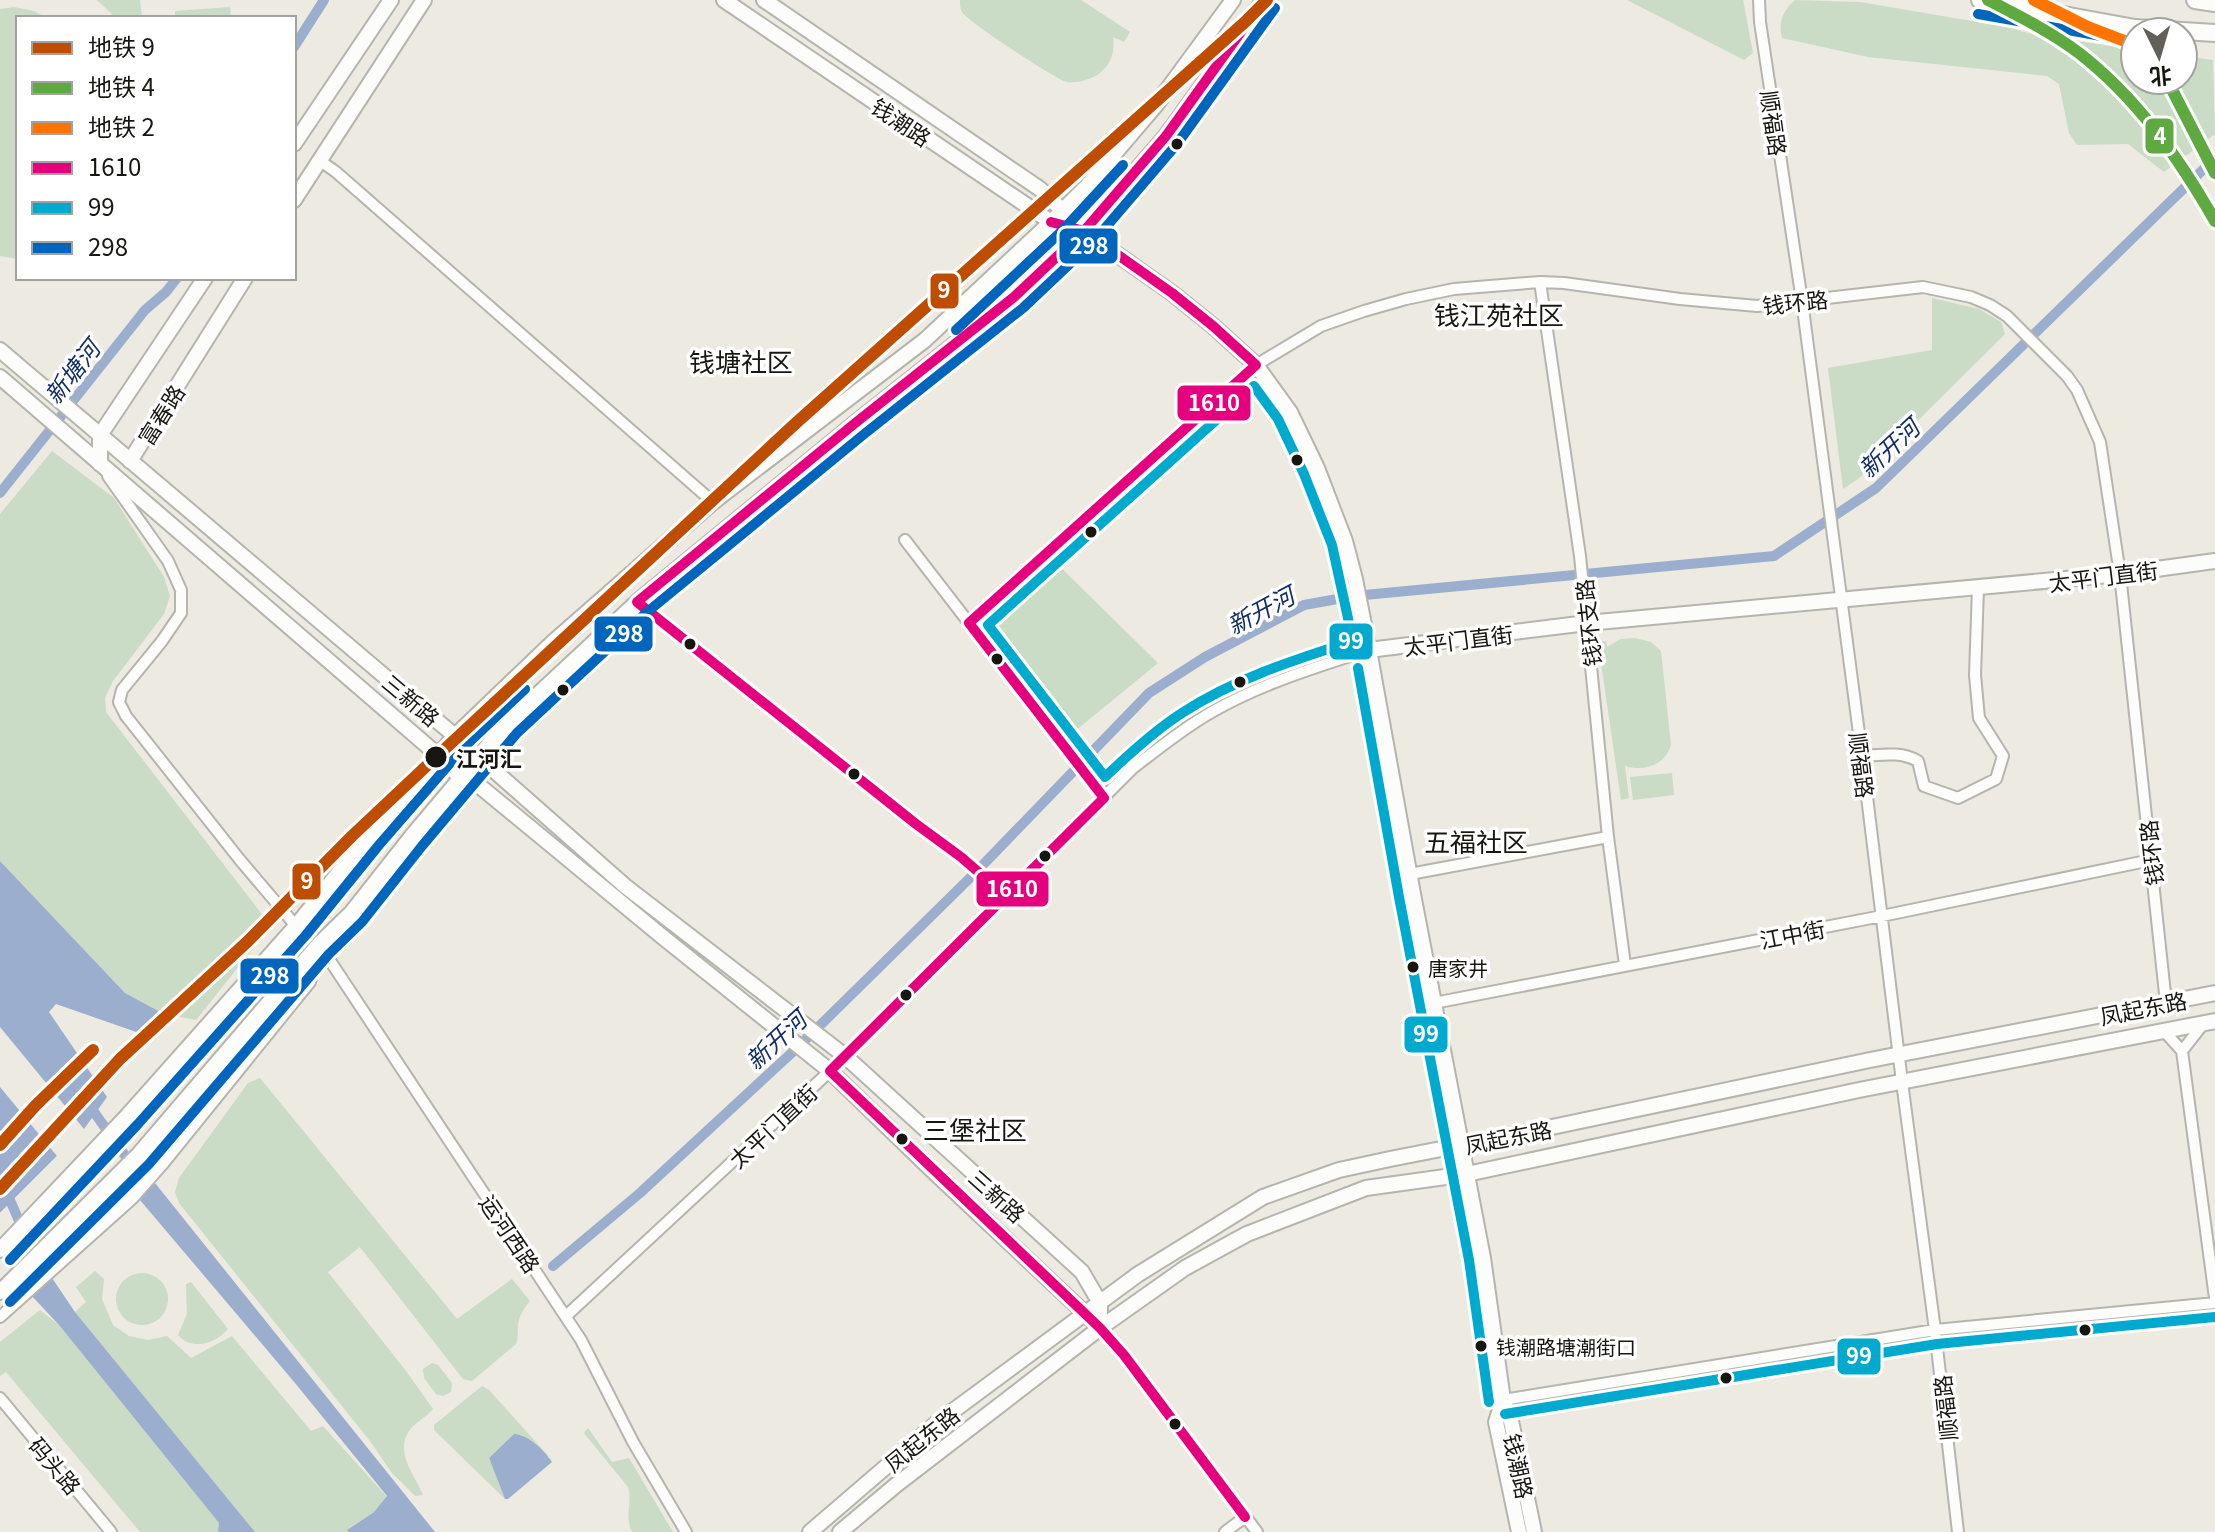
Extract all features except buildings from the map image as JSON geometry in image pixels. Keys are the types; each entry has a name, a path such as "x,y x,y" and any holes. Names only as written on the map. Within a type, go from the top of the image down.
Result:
{"main road":[{"path":"296,141 391,0"},
{"path":"296,197 424,0"},
{"name":"钱潮路","path":"724,0 1051,222 1084,231"},
{"name":"钱潮路","path":"764,0 782,5 1040,189 1084,231 1213,326 1256,365 1290,412 1345,541 1355,579 1483,1258 1503,1400 1510,1416 1534,1532"},
{"path":"0,1250 128,1115 296,926 368,836 455,736 552,643 713,502 925,340 1051,222 1087,186 1156,105 1233,0"},
{"path":"0,1292 153,1138 319,944 351,913 507,723 637,602 1014,297 1084,231 1166,136 1264,0"},
{"path":"1980,0 2135,28 2215,33"},
{"path":"2195,0 2215,3"},
{"name":"富春路","path":"204,280 100,435 100,464 130,461 244,280"},
{"name":"三新路","path":"0,350 455,736 625,886 845,1056 1082,1272 1100,1303"},
{"name":"三新路","path":"0,377 439,756 830,1071 1100,1328"},
{"name":"太平门直街","path":"1369,650 1587,623 2120,574 2215,561"},
{"name":"凤起东路","path":"810,1532 938,1422 1171,1253 1263,1197 1339,1170 1900,1054 2215,993"},
{"name":"凤起东路","path":"840,1532 896,1485 1100,1328 1185,1268 1247,1234 1366,1188 1467,1174 1902,1082 2210,1022"},
{"path":"1100,1303 1100,1328"},
{"name":"钱潮路","path":"1503,1400 1496,1422 1519,1532"}],"street":[{"name":"顺福路","path":"1759,0 1862,756 1958,1532"},
{"path":"319,160 713,502"},
{"name":"钱环路","path":"969,623 1256,365 1321,326 1364,311 1454,289 1540,282 1757,306 1923,287 1971,297 1990,305 2020,328 2067,376 2077,390 2100,442 2120,574 2166,1003"},
{"name":"钱环支路","path":"1540,282 1580,556 1608,837 1625,965"},
{"name":"三新路","path":"100,464 168,561 181,590 181,613 122,690 119,702 126,716 296,926"},
{"path":"905,540 1104,798"},
{"path":"1862,756 1900,753 1911,757 1918,761 1924,786 1958,798 1996,779 2003,756 1979,718 1975,675 1978,588"},
{"path":"637,602 1005,895"},
{"name":"太平门直街","path":"566,1316 830,1071 1133,768 1189,725 1245,696 1300,672 1369,650"},
{"path":"1410,874 1608,837"},
{"name":"江中街","path":"1434,1003 2151,860"},
{"path":"0,1317 133,1198 170,1155 310,982 319,944"},
{"name":"运河西路","path":"319,944 581,1340 633,1442 686,1532"},
{"path":"2182,1051 2210,1022"},
{"path":"1503,1400 1935,1330 2215,1300 2182,1051 2164,1031"},
{"path":"1100,1328 1124,1355 1257,1532"},
{"name":"码头路","path":"0,1398 111,1532"},
{"path":"1225,1532 1245,1517"}],"green space":[{"path":"97,0 140,0 142,16 114,16"},
{"path":"960,0 1081,0 1130,32 1124,42 1113,37 1110,61 1100,73 1085,80 1067,82 978,26 962,12"},
{"path":"1627,0 1743,0 1753,53 1744,60"},
{"path":"1795,0 1860,2 2007,27 2038,36 2119,47 2119,96 2199,96 2199,58 2213,60 2215,134 2164,172 2128,144 2077,145 2069,133 2059,84 2047,76 1868,57 1782,38 1782,17"},
{"path":"14,7 43,16 16,16 16,259 0,256 0,9"},
{"path":"230,7 231,16 175,16 175,11"},
{"path":"1932,298 1979,309 2001,322 2005,334 1862,476 1843,489 1828,368 1932,350"},
{"path":"52,451 114,498 164,577 170,596 164,614 113,681 105,698 106,712 271,926 196,1020 164,1014 125,993 0,861 0,514"},
{"path":"1053,560 1158,663 1069,736 989,632 985,620"},
{"path":"1621,639 1651,642 1661,651 1671,745 1664,758 1653,765 1639,768 1625,766 1629,798 1621,800 1598,642 1606,641 1607,647"},
{"path":"1672,773 1674,795 1633,800 1630,777"},
{"path":"260,1078 457,1319 512,1279 530,1301 520,1317 516,1344 472,1381 463,1379 360,1247 328,1272 433,1409 412,1427 404,1445 407,1462 423,1495 415,1496 392,1473 370,1441 179,1203 175,1192 179,1178 248,1083"},
{"path":"95,1271 104,1279 102,1299 113,1325 129,1336 148,1340 167,1336 191,1358 232,1336 311,1431 323,1426 387,1497 374,1512 348,1529 349,1532 255,1532 75,1312 86,1302 76,1287"},
{"path":"142,1273 160,1281 168,1299 160,1317 142,1325 124,1317 116,1299 124,1281"},
{"path":"191,1282 228,1329 217,1339 203,1344 190,1343 178,1335 187,1314 186,1284"},
{"path":"40,1310 59,1325 219,1523 218,1532 140,1532 6,1372 0,1376 0,1342"},
{"path":"432,1363 438,1365 452,1383 451,1392 443,1396 436,1394 424,1378 423,1369"},
{"path":"482,1386 552,1460 537,1446 514,1434 489,1458 505,1499 434,1430 434,1425"},
{"path":"588,1428 612,1462 629,1458 673,1532 632,1532 628,1487 584,1433"}],"water":[{"path":"0,861 125,993 164,1014 142,1034 56,1004 49,1012 107,1097 84,1129 0,1027"},
{"path":"0,1087 57,1156 0,1213"},
{"path":"155,1183 435,1532 347,1530 374,1512 387,1496 140,1200"},
{"path":"52,1278 75,1312 255,1532 218,1532 219,1523 59,1325 30,1294"},
{"path":"514,1434 536,1444 552,1462 505,1499 489,1458"}],"pier":[{"path":"60,1153 60,1159 0,1217 0,1213"}],"waterway":[{"name":"新塘河","path":"296,44 324,0"},
{"name":"新开河","path":"553,1266 640,1193 798,1047 976,872 1149,693 1205,657 1304,605 1354,596 1774,556 1876,488 2215,158"},
{"name":"新塘河","path":"0,493 145,310 175,280"},
{"path":"89,1105 149,1189"},
{"path":"0,1177 46,1283"}],"metro line":[{"name":"9","path":"0,1189 120,1059 247,942 434,759 796,423 1267,0"},
{"name":"4","path":"1988,0 2068,45 2120,89 2187,174 2215,221"},
{"name":"2","path":"2034,0 2119,39"},
{"name":"4","path":"2175,96 2215,173"},
{"name":"9","path":"0,1145 93,1050"}],"transit line":[{"name":"1610","path":"1005,895 637,602 1014,297 1084,231 1166,136 1264,0"},
{"name":"298","path":"10,1302 149,1164 329,954 362,922 517,733 646,613 1023,308 1094,241 1177,144 1275,8"},
{"name":"298","path":"1978,14 2119,39"},
{"name":"298","path":"956,330 1063,230 1123,165"},
{"name":"1610","path":"1051,222 1084,231 1172,293 1256,365 969,623 1104,798 830,1071 1100,1328 1124,1355 1245,1517"},
{"name":"99","path":"1254,386 1278,419 1332,545 1353,641 1265,671 1222,690 1172,720 1105,777 988,625 1254,386"},
{"name":"99","path":"1358,668 1469,1260 1489,1402"},
{"name":"298","path":"10,1260 138,1124 306,935 465,746 525,689"},
{"name":"99","path":"1505,1414 1937,1344 2215,1317"}],"place":[{"name":"江河汇","path":"436,757"},
{"name":"唐家井","path":"1413,967"},
{"name":"钱潮路塘潮街口","path":"1481,1346"}],"district":[{"name":"钱江苑社区","path":"1499,313"},
{"name":"钱塘社区","path":"741,360"},
{"name":"五福社区","path":"1476,840"},
{"name":"三堡社区","path":"975,1128"}]}
